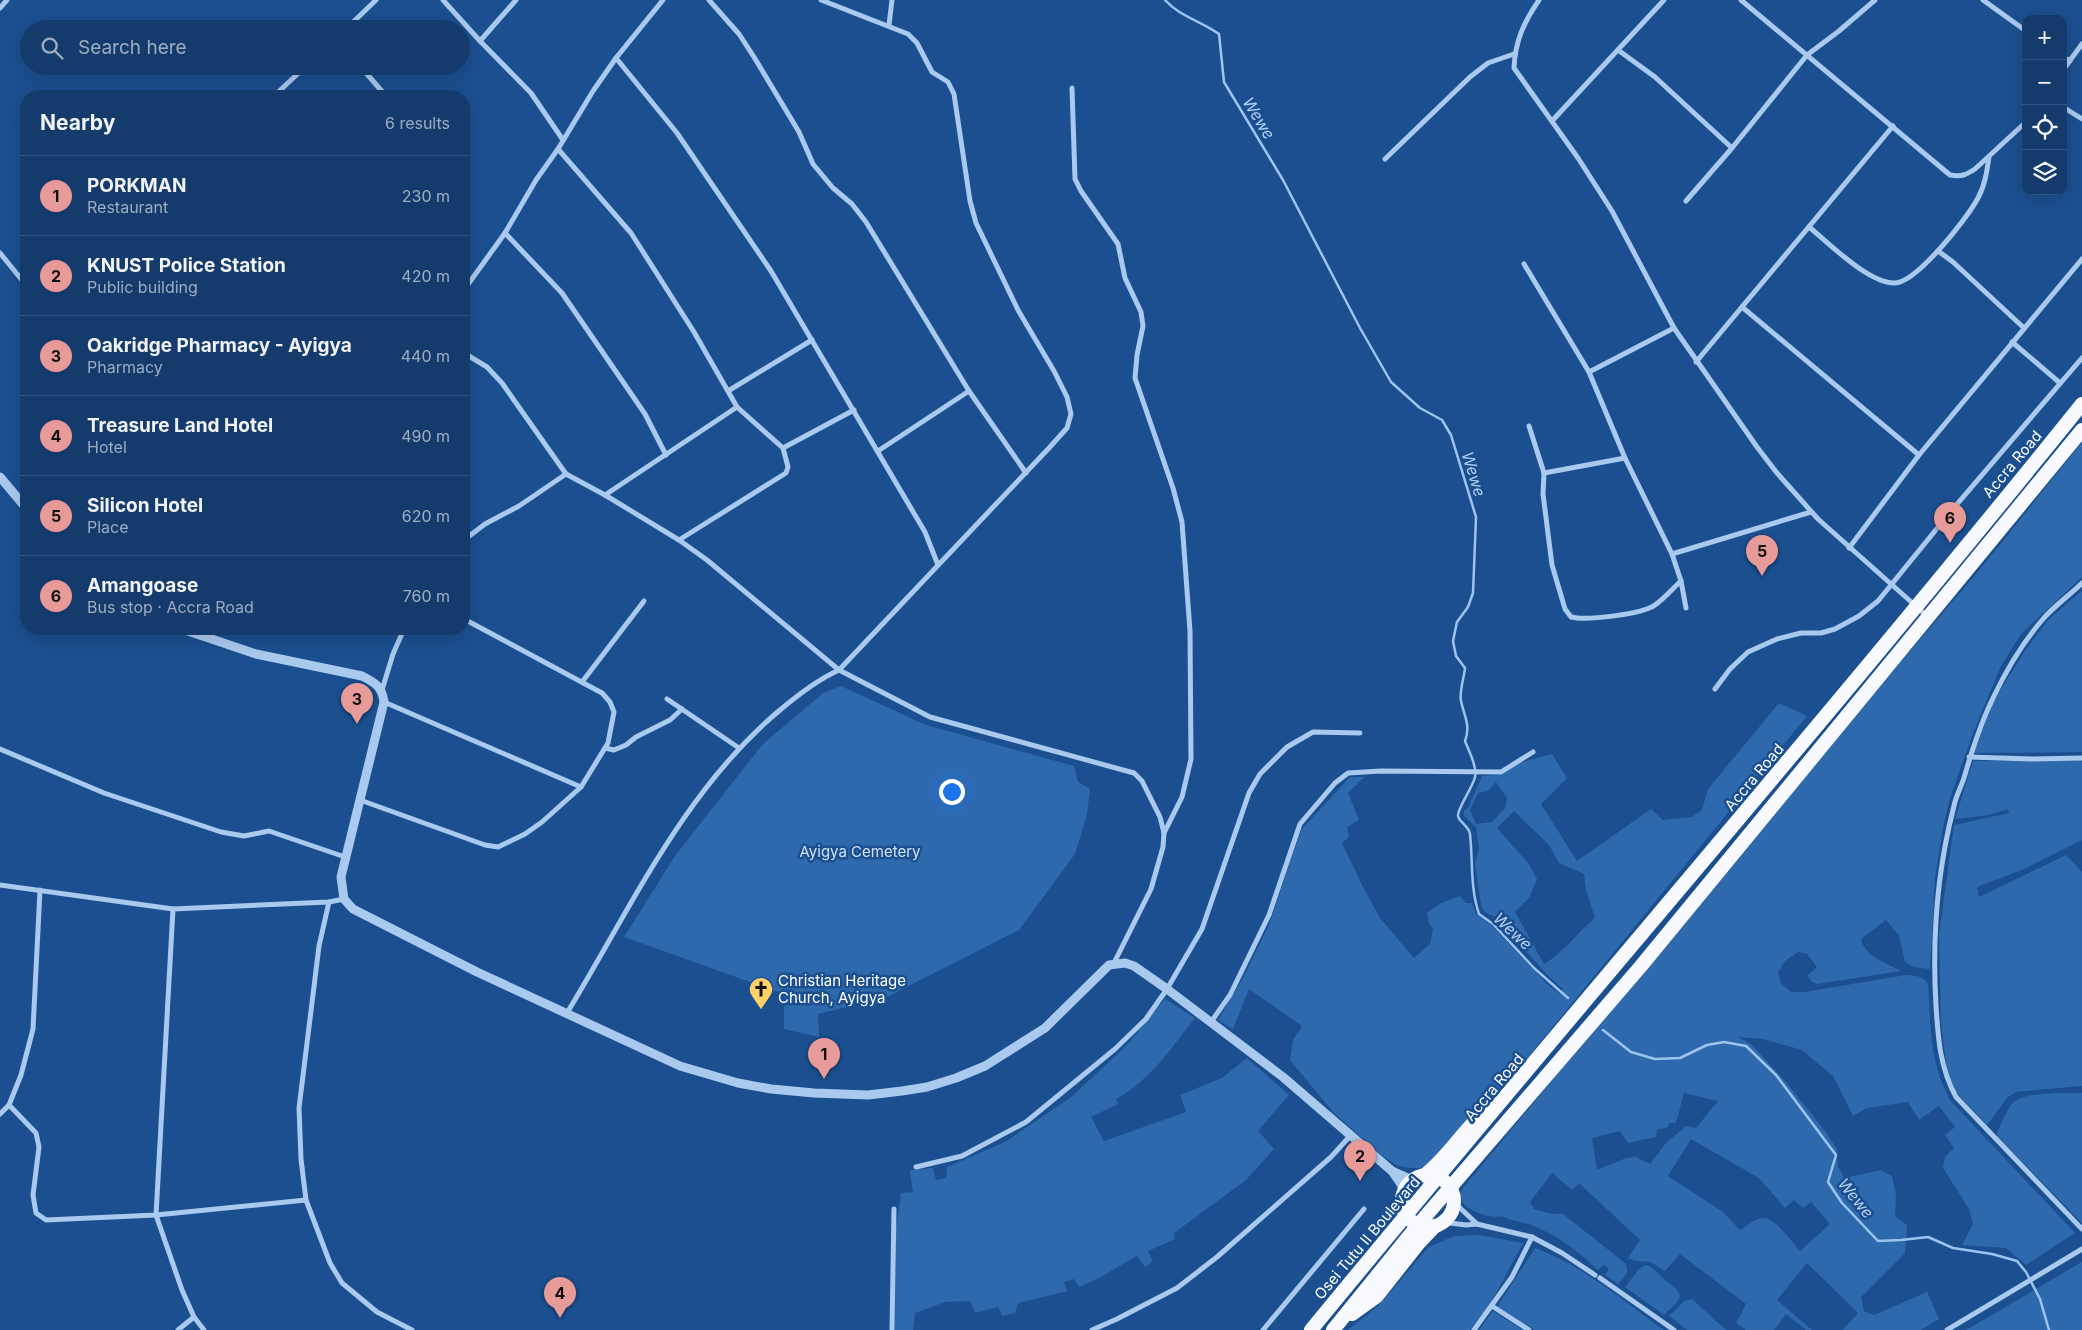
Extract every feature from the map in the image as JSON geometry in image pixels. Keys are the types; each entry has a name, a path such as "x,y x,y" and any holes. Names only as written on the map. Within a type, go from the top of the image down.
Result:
{"highway":[{"name":"Accra Road","path":"1443,1172 1788,762 2082,404"},
{"path":"1928,616 2082,430"},
{"name":"Osei Tutu II Boulevard","path":"1334,1328 1418,1226 1452,1194 1465,1172 1647,958 1928,616"},
{"path":"1439,1224 1418,1226 1406,1215 1402,1198 1404,1190 1409,1183 1436,1167 1474,1120 1516,1085"},
{"path":"1334,1328 1377,1296 1418,1244 1451,1212 1452,1194 1443,1172 1420,1177"},
{"name":"Osei Tutu II Boulevard","path":"1312,1330 1443,1172"}],"street":[{"path":"0,8 7,0"},
{"path":"355,20 376,0"},
{"path":"443,0 461,20"},
{"path":"480,41 516,0"},
{"path":"470,282 505,233 536,180 558,149 593,91 616,58 663,0"},
{"path":"709,0 739,34 754,56 799,132 814,164 833,188 852,204 866,222 969,391 1026,473"},
{"path":"567,1014 664,846 721,768 758,728 794,698 815,682 839,670 1067,428 1071,414 1067,397 1018,310 976,223 970,202 954,94 948,82 932,72 917,43 908,34 821,0"},
{"path":"889,25 892,0"},
{"path":"1539,0 1524,22 1514,54 1514,68 1552,120 1612,211 1674,328 1762,454 1811,512 1849,548 1928,616"},
{"path":"1552,120 1664,0"},
{"path":"1741,0 1950,175 1959,177 1967,174 2022,126"},
{"path":"1686,200 1732,148 1807,55 1839,32 1875,0"},
{"path":"1983,0 2022,29"},
{"path":"470,30 531,93 563,140"},
{"path":"2067,65 2082,44"},
{"path":"1618,50 1655,77 1732,148"},
{"path":"1386,159 1470,77 1488,63 1514,54"},
{"path":"616,58 677,133 771,271 925,532 938,565"},
{"path":"280,90 296,75"},
{"path":"368,75 381,90"},
{"path":"1072,88 1075,179 1081,192 1118,244 1125,278 1142,312 1143,326 1137,355 1135,378 1173,488 1182,522 1190,631 1191,759 1182,797 1164,833"},
{"path":"2067,109 2082,119"},
{"path":"1696,362 1893,126"},
{"path":"558,149 631,233 694,332 737,407 783,448 788,467 786,473 679,540"},
{"path":"1809,227 1863,270 1881,281 1896,284 1909,278 1938,251 1979,197 1987,173 1989,156"},
{"path":"505,233 562,293 631,393 666,455"},
{"path":"1938,251 2024,328"},
{"path":"0,253 20,278"},
{"path":"1849,548 1918,455 2082,259"},
{"path":"1524,264 1589,372 1625,458 1672,554 1681,581 1686,608"},
{"path":"1742,307 1918,455"},
{"path":"1589,372 1674,328"},
{"path":"728,391 812,340"},
{"path":"2012,342 2060,383"},
{"path":"470,357 487,367 502,383 566,474 605,495 679,540 707,560 839,670 930,717 1134,773 1147,789 1160,817 1164,833 1163,847 1151,889 1114,963"},
{"path":"1715,690 1730,669 1748,652 1776,639 1801,633 1821,633 1836,629 1860,616 1878,601 2082,358"},
{"path":"878,451 969,391"},
{"path":"605,495 737,407"},
{"path":"783,448 854,410"},
{"path":"1529,426 1544,473 1543,494 1552,565 1565,609 1572,617 1595,618 1642,611 1655,606 1681,581"},
{"path":"1544,473 1625,458"},
{"path":"470,535 485,524 519,506 566,474"},
{"path":"0,477 20,501"},
{"path":"1672,554 1811,512"},
{"path":"2082,584 2044,618 2024,645 1994,696 1969,757 1964,779 1954,804 1946,838 1937,902 1935,984 1942,1062 1947,1081 1956,1097 2082,1229"},
{"path":"582,682 644,601"},
{"path":"359,800 485,845 498,847 525,834 542,822 581,787 608,743 614,712 610,702 602,693 470,622"},
{"path":"200,635 256,654 362,676 375,682 382,690"},
{"path":"401,635 393,654 382,690 384,702 341,877 344,900 362,915 657,1056 706,1074 771,1089 839,1095 868,1095 927,1087 985,1066 1045,1028 1074,1001 1102,970 1114,963 1125,963 1134,966 1167,989 1283,1078 1392,1171 1408,1178 1420,1177"},
{"path":"667,699 739,748"},
{"path":"384,702 581,787"},
{"path":"605,748 614,750 626,745 636,737 670,720 682,709"},
{"path":"916,1167 962,1156 1026,1122 1115,1050 1146,1019 1167,989 1202,929 1249,793 1260,774 1287,747 1313,732 1360,733"},
{"path":"0,750 104,794 221,832 244,836 269,831 345,858"},
{"path":"1211,1022 1230,995 1269,915 1300,824 1335,783 1348,774 1373,771 1501,772 1533,752"},
{"path":"1969,757 2032,760 2082,758"},
{"path":"0,885 172,909 344,900"},
{"path":"0,1114 9,1105 21,1075 33,1028 40,890"},
{"path":"329,902 319,946 299,1108 301,1159 306,1200 330,1263 342,1283 377,1312 412,1330"},
{"path":"172,909 156,1215 194,1317 204,1330"},
{"path":"9,1105 36,1133 39,1147 33,1196 36,1213 39,1217 46,1220 156,1215 306,1200"},
{"path":"1092,1330 1116,1320 1177,1288 1331,1157 1350,1136"},
{"path":"1392,1171 1404,1190"},
{"path":"1452,1194 1459,1208 1477,1224"},
{"path":"892,1330 894,1209"},
{"path":"1262,1330 1364,1209"},
{"path":"1439,1224 1477,1224 1532,1238 1562,1253 1674,1330"},
{"path":"1474,1330 1512,1277 1532,1238"},
{"path":"1947,1330 2082,1249"},
{"path":"1492,1306 1529,1330"},
{"path":"178,1330 194,1317"}],"green space":[{"path":"2082,442 2082,577 2021,634 2001,666 1973,733 1949,801 1943,828 1935,878 1930,969 1913,967 1905,962 1899,936 1886,920 1861,939 1863,945 1871,954 1901,971 1817,984 1812,982 1807,976 1817,967 1807,954 1798,952 1785,961 1778,972 1781,984 1791,992 1805,992 1906,975 1918,976 1924,979 1928,984 1932,1044 1938,1071 1950,1100 2075,1233 2026,1265 2006,1248 1962,1245 1973,1224 1969,1209 1943,1168 1945,1157 1954,1148 1945,1135 1955,1127 1939,1106 1919,1120 1908,1102 1867,1108 1853,1116 1833,1076 1802,1050 1763,1039 1738,1037 1751,1044 1785,1081 1825,1131 1837,1149 1838,1166 1844,1178 1881,1170 1892,1176 1896,1194 1895,1216 1907,1225 1905,1253 1861,1297 1864,1311 1874,1315 1927,1292 1939,1319 1921,1330 1843,1330 1858,1313 1807,1263 1777,1300 1812,1330 1806,1330 1786,1314 1774,1330 1746,1330 1736,1323 1746,1304 1680,1254 1665,1271 1650,1262 1636,1261 1628,1258 1640,1240 1579,1183 1572,1190 1552,1173 1530,1202 1534,1209 1552,1214 1563,1214 1625,1263 1627,1272 1618,1284 1605,1275 1609,1269 1604,1265 1598,1270 1575,1250 1550,1234 1531,1225 1501,1216 1493,1217 1468,1208 1460,1194 1463,1188 1813,765 1982,567","holes":["1684,1093 1718,1101 1696,1128 1686,1126 1666,1143 1650,1164 1636,1157 1626,1158 1597,1170 1592,1138 1620,1131 1628,1143 1656,1137 1657,1129 1667,1128 1669,1123 1676,1123","1691,1139 1759,1178 1785,1208 1794,1200 1803,1208 1811,1202 1830,1224 1800,1251 1777,1225 1766,1218 1756,1220 1740,1230 1723,1212 1668,1176"]},
{"path":"2082,591 2082,752 1974,753 1993,702 2026,649 2049,619"},
{"name":"Ayigya Cemetery","path":"841,686 926,725 1074,766 1078,782 1090,789 1087,815 1075,854 1019,930 885,998 818,1014 819,1037 784,1029 784,994 624,937 675,856 762,745 823,693"},
{"path":"1779,703 1807,716 1511,1078 1470,1118 1432,1163 1420,1168 1396,1165 1380,1154 1333,1112 1290,1060 1293,1040 1302,1026 1249,989 1233,1029 1218,1020 1242,980 1269,925 1301,830 1350,777 1364,777 1348,793 1359,820 1347,827 1349,837 1342,843 1380,918 1414,958 1430,944 1433,929 1429,923 1427,913 1441,903 1460,896 1466,903 1472,903 1476,914 1492,926 1547,984 1560,994 1563,989 1548,976 1494,916 1486,912 1481,905 1475,864 1479,849 1476,827 1464,816 1464,810 1468,808 1482,776 1498,775 1522,762 1552,754 1567,778 1541,804 1577,861 1651,809 1663,820 1692,817 1702,810 1708,789","holes":["1496,782 1507,798 1505,808 1492,822 1476,824 1470,810 1478,793 1488,791","1514,811 1549,845 1559,863 1584,874 1586,890 1595,918 1558,954 1544,964 1515,912 1529,898 1537,879 1529,864 1497,828"]},
{"path":"2082,759 2082,840 2024,869 1977,887 1979,897 2066,855 2082,872 2082,1086 2016,1092 2008,1097 1987,1125 1956,1092 1947,1071 1941,1023 1939,935 1954,825 2009,813 2008,809 1989,815 1955,819 1973,761"},
{"path":"1165,999 1195,1018 1150,1073 1128,1092 1116,1099 1118,1104 1091,1117 1104,1141 1186,1112 1180,1095 1222,1078 1247,1058 1289,1095 1258,1131 1274,1149 1246,1180 1174,1233 1175,1239 1148,1251 1153,1261 1145,1267 1137,1256 1079,1287 1074,1279 1064,1282 1067,1291 1018,1303 1015,1313 1002,1316 998,1307 975,1313 970,1301 945,1302 915,1313 913,1330 895,1330 896,1229 901,1193 913,1192 910,1170 933,1168 936,1180 946,1178 947,1167 1005,1142 1070,1098 1127,1045"},
{"path":"2082,1093 2082,1223 1997,1134 2009,1109 2019,1099 2036,1094"},
{"path":"1479,1235 1523,1243 1488,1308 1470,1330 1348,1330 1379,1305 1429,1247 1454,1236"},
{"path":"1535,1248 1553,1255 1586,1274 1664,1330 1535,1330 1497,1307"},
{"path":"2082,1262 2082,1330 1966,1330"},
{"path":"1646,1265 1654,1269 1679,1294 1680,1298 1678,1301 1664,1315 1625,1287 1640,1268"},
{"path":"1692,1299 1726,1330 1687,1330 1669,1316 1684,1301"},
{"path":"1493,1311 1523,1330 1479,1330"}],"waterway":[{"name":"Wewe","path":"1165,0 1183,14 1219,34 1224,82 1283,180 1360,328 1391,382 1420,408 1442,420 1451,435 1476,517 1473,593 1468,607 1457,622 1453,641 1456,656 1465,668 1461,701 1467,725 1465,741 1475,768 1474,781 1460,808 1458,816 1470,834 1476,904 1479,914 1493,924 1534,968 1568,998"},
{"name":"Wewe","path":"1603,1030 1631,1052 1655,1059 1680,1058 1707,1045 1724,1042 1746,1046 1776,1075 1836,1155 1828,1182 1842,1203 1878,1241 1928,1237 1953,1248 1992,1254 2017,1261 2026,1272 2040,1299 2049,1330"}],"place":[{"name":"Amangoase","path":"1950,543"},
{"name":"Silicon Hotel","path":"1762,576"},
{"name":"Oakridge Pharmacy - Ayigya","path":"357,724"},
{"name":"Christian Heritage Church, Ayigya","path":"761,1010"},
{"name":"PORKMAN","path":"824,1079"},
{"name":"KNUST Police Station","path":"1360,1181"},
{"name":"Treasure Land Hotel","path":"560,1318"}]}
